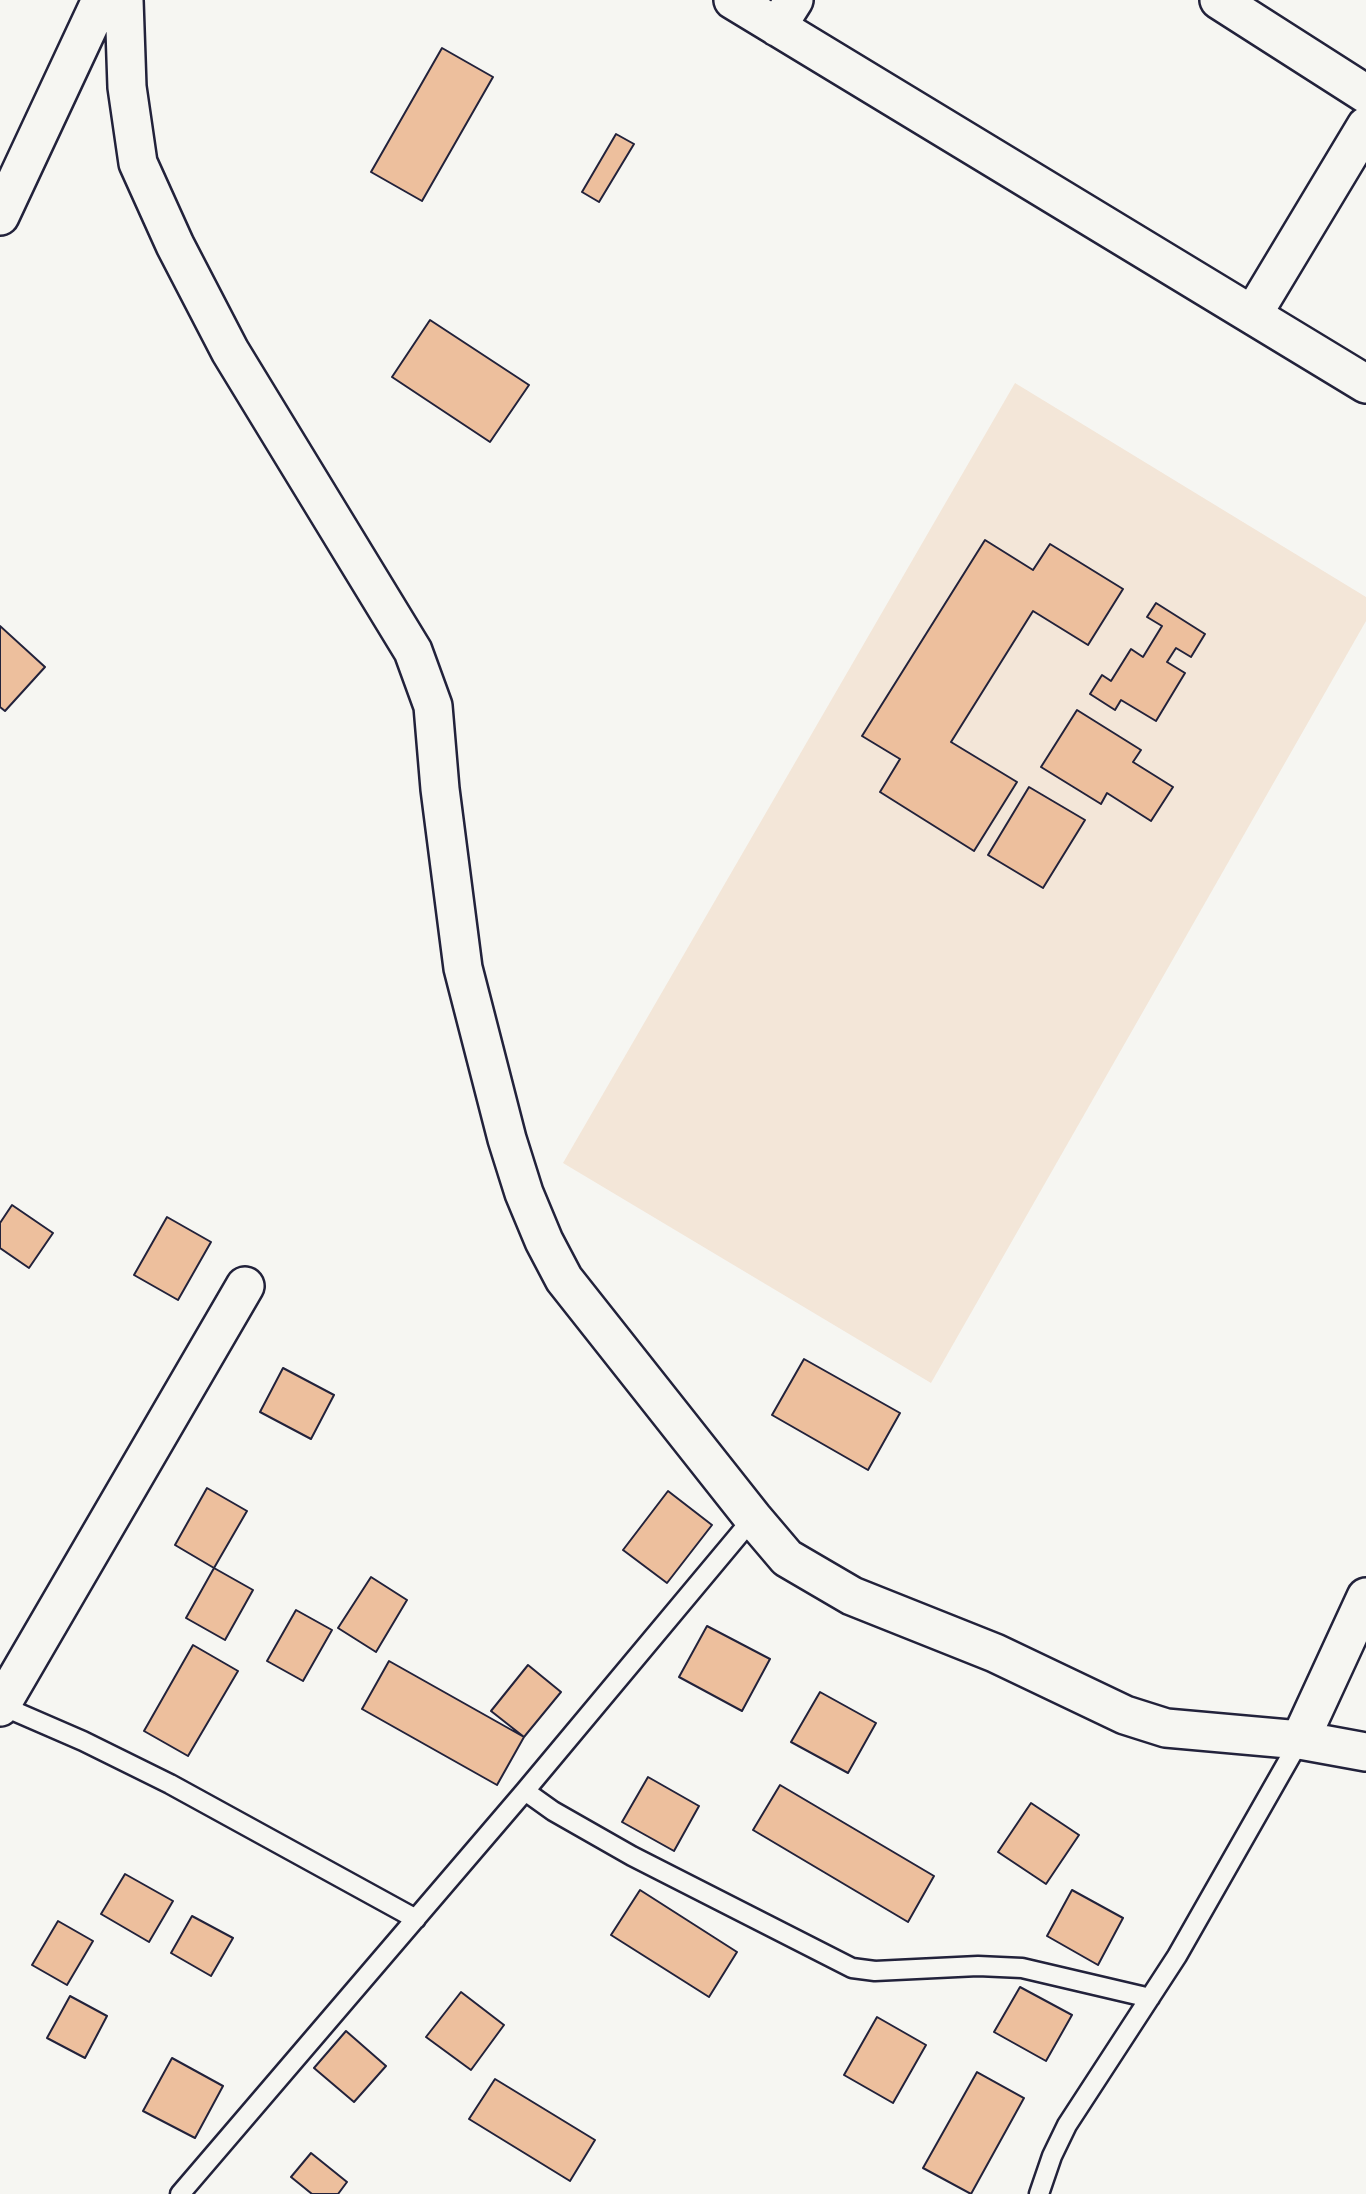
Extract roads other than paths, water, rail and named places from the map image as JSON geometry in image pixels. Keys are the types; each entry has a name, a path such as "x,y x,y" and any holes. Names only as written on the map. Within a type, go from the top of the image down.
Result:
{"street":[{"path":"0,216 101,0"},
{"path":"124,0 127,87 138,163 175,245 230,351 413,651 433,706 440,789 463,968 507,1139 529,1205 564,1279 752,1518 787,1558 852,1596 995,1653 1125,1715 1166,1728 1300,1740 1366,1752"},
{"path":"733,0 786,13 1366,384"},
{"path":"1219,0 1366,94"},
{"path":"1253,314 1366,126"},
{"path":"0,1706 245,1286"},
{"path":"1300,1740 1366,1597"}],"lane":[{"path":"180,2194 525,1791 752,1518"},
{"path":"0,1706 83,1741 170,1784 416,1919"},
{"path":"1039,2194 1052,2156 1067,2125 1177,1956 1300,1740"},
{"path":"525,1791 553,1811 632,1856 852,1968 874,1971 978,1966 1022,1968 1150,1998"}]}
